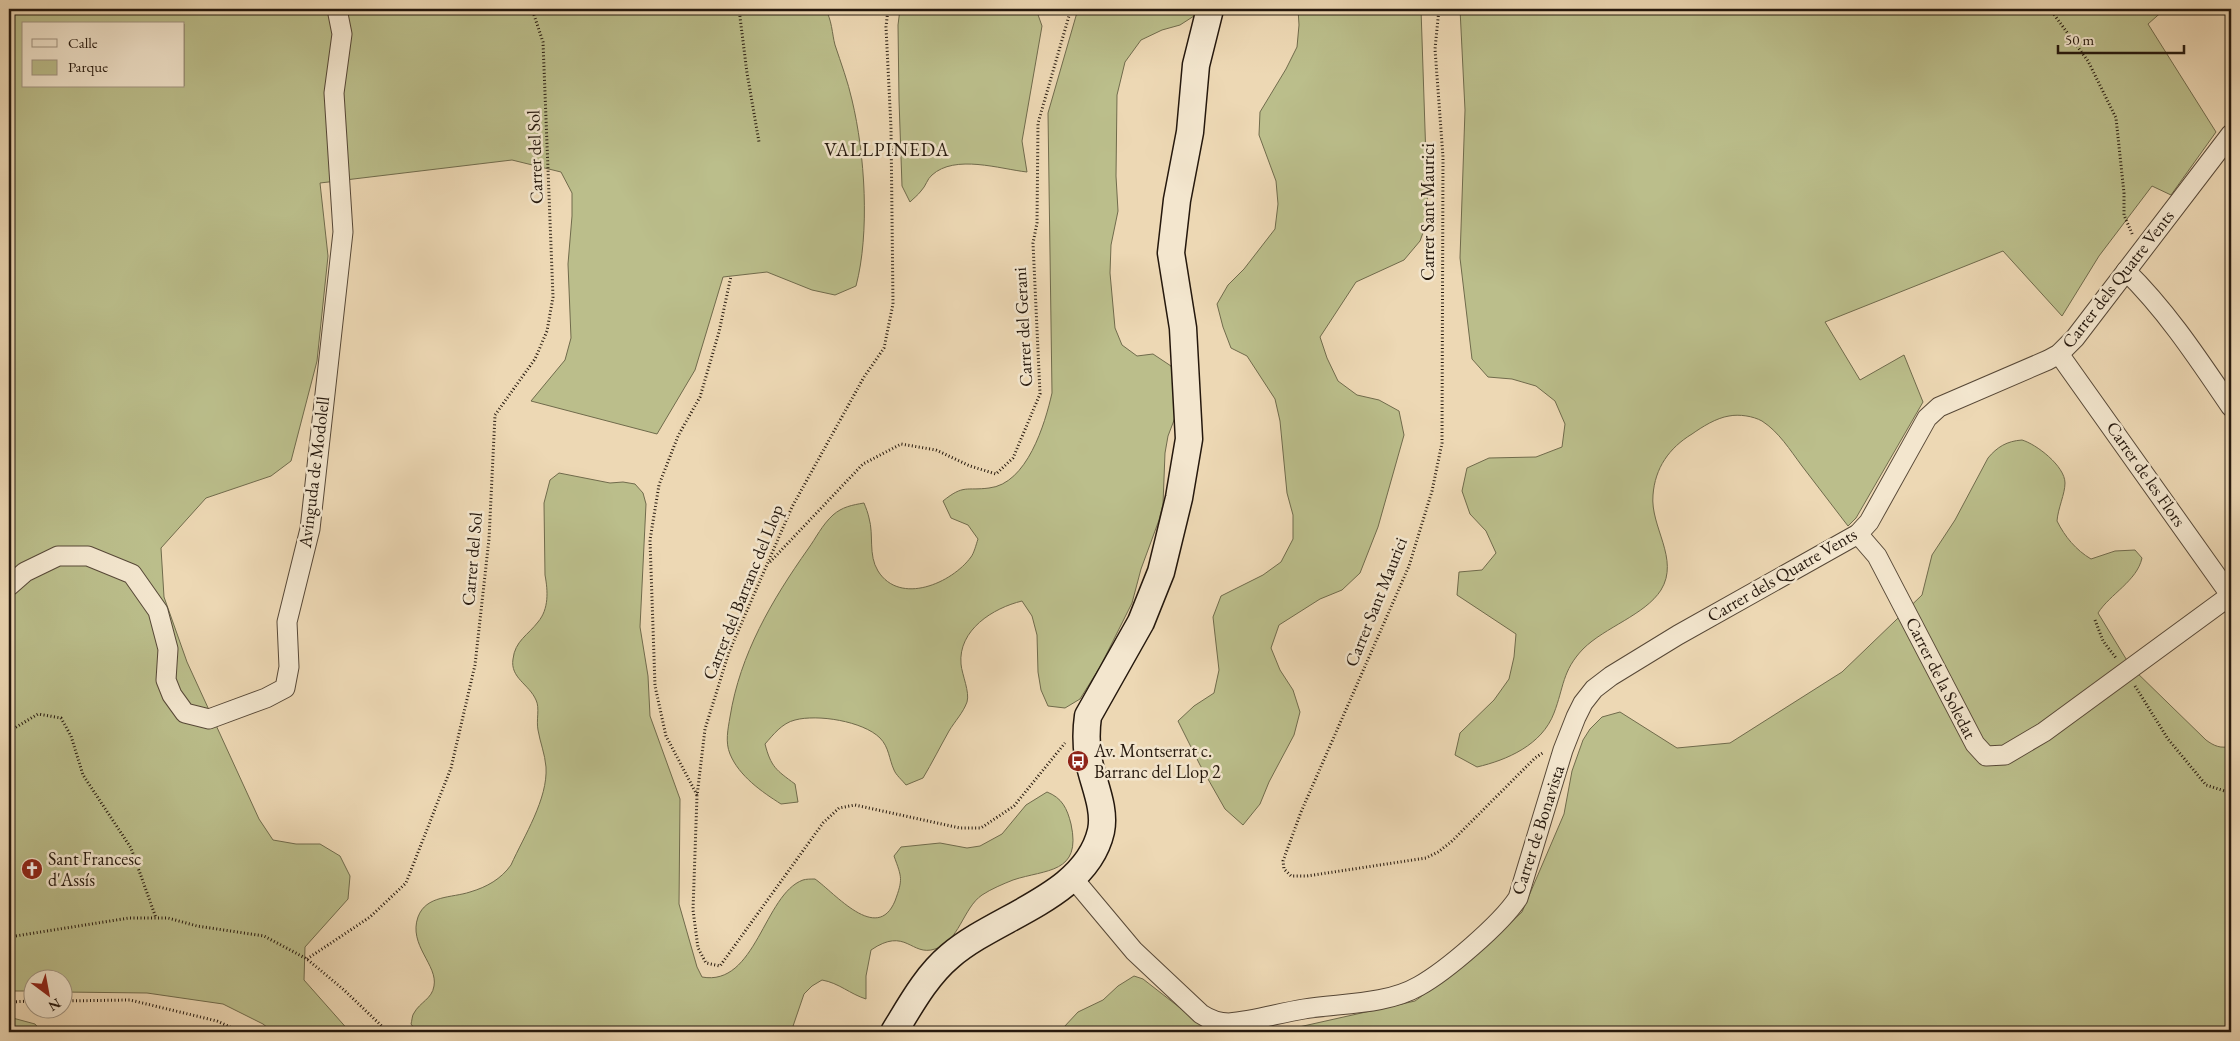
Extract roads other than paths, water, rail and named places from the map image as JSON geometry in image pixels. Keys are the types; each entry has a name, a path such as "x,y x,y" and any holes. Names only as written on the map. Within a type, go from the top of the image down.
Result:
{"street":[{"name":"Avinguda de Modolell","path":"9,586 25,572 58,556 88,556 132,574 158,611 168,649 166,680 172,695 185,713 209,718 266,698 285,688 289,667 287,622 310,529 344,232 334,93 342,34 337,9"},
{"path":"894,1032 924,984 948,957 992,927 1033,906 1064,887 1094,849 1100,832 1102,818 1088,758 1086,734 1088,716 1141,622 1162,572 1179,498 1189,440 1183,328 1171,253 1177,200 1190,132 1196,65 1210,9"},
{"name":"Carrer dels Quatre Vents","path":"1563,750 1583,702 1594,689 1611,676 1747,595 1858,534 1869,522 1927,418 1939,407 2059,354 2075,338 2143,246 2231,134"},
{"path":"2126,271 2148,295 2231,406"},
{"name":"Carrer de les Flors","path":"2059,354 2231,595"},
{"name":"Carrer de la Soledat","path":"1858,534 1881,564 1975,744 1986,756 2004,755 2044,732 2231,595"},
{"name":"Carrer de Bonavista","path":"1072,877 1134,951 1201,1014 1212,1021 1229,1023 1304,1009 1379,999 1418,987 1431,978 1478,940 1508,911 1518,898 1563,750"}],"place":[{"name":"Av. Montserrat c. Barranc del Llop 2","path":"1078,761"},
{"name":"Sant Francesc d'Assís","path":"32,869"}],"district":[{"name":"VALLPINEDA","path":"887,149"}]}
